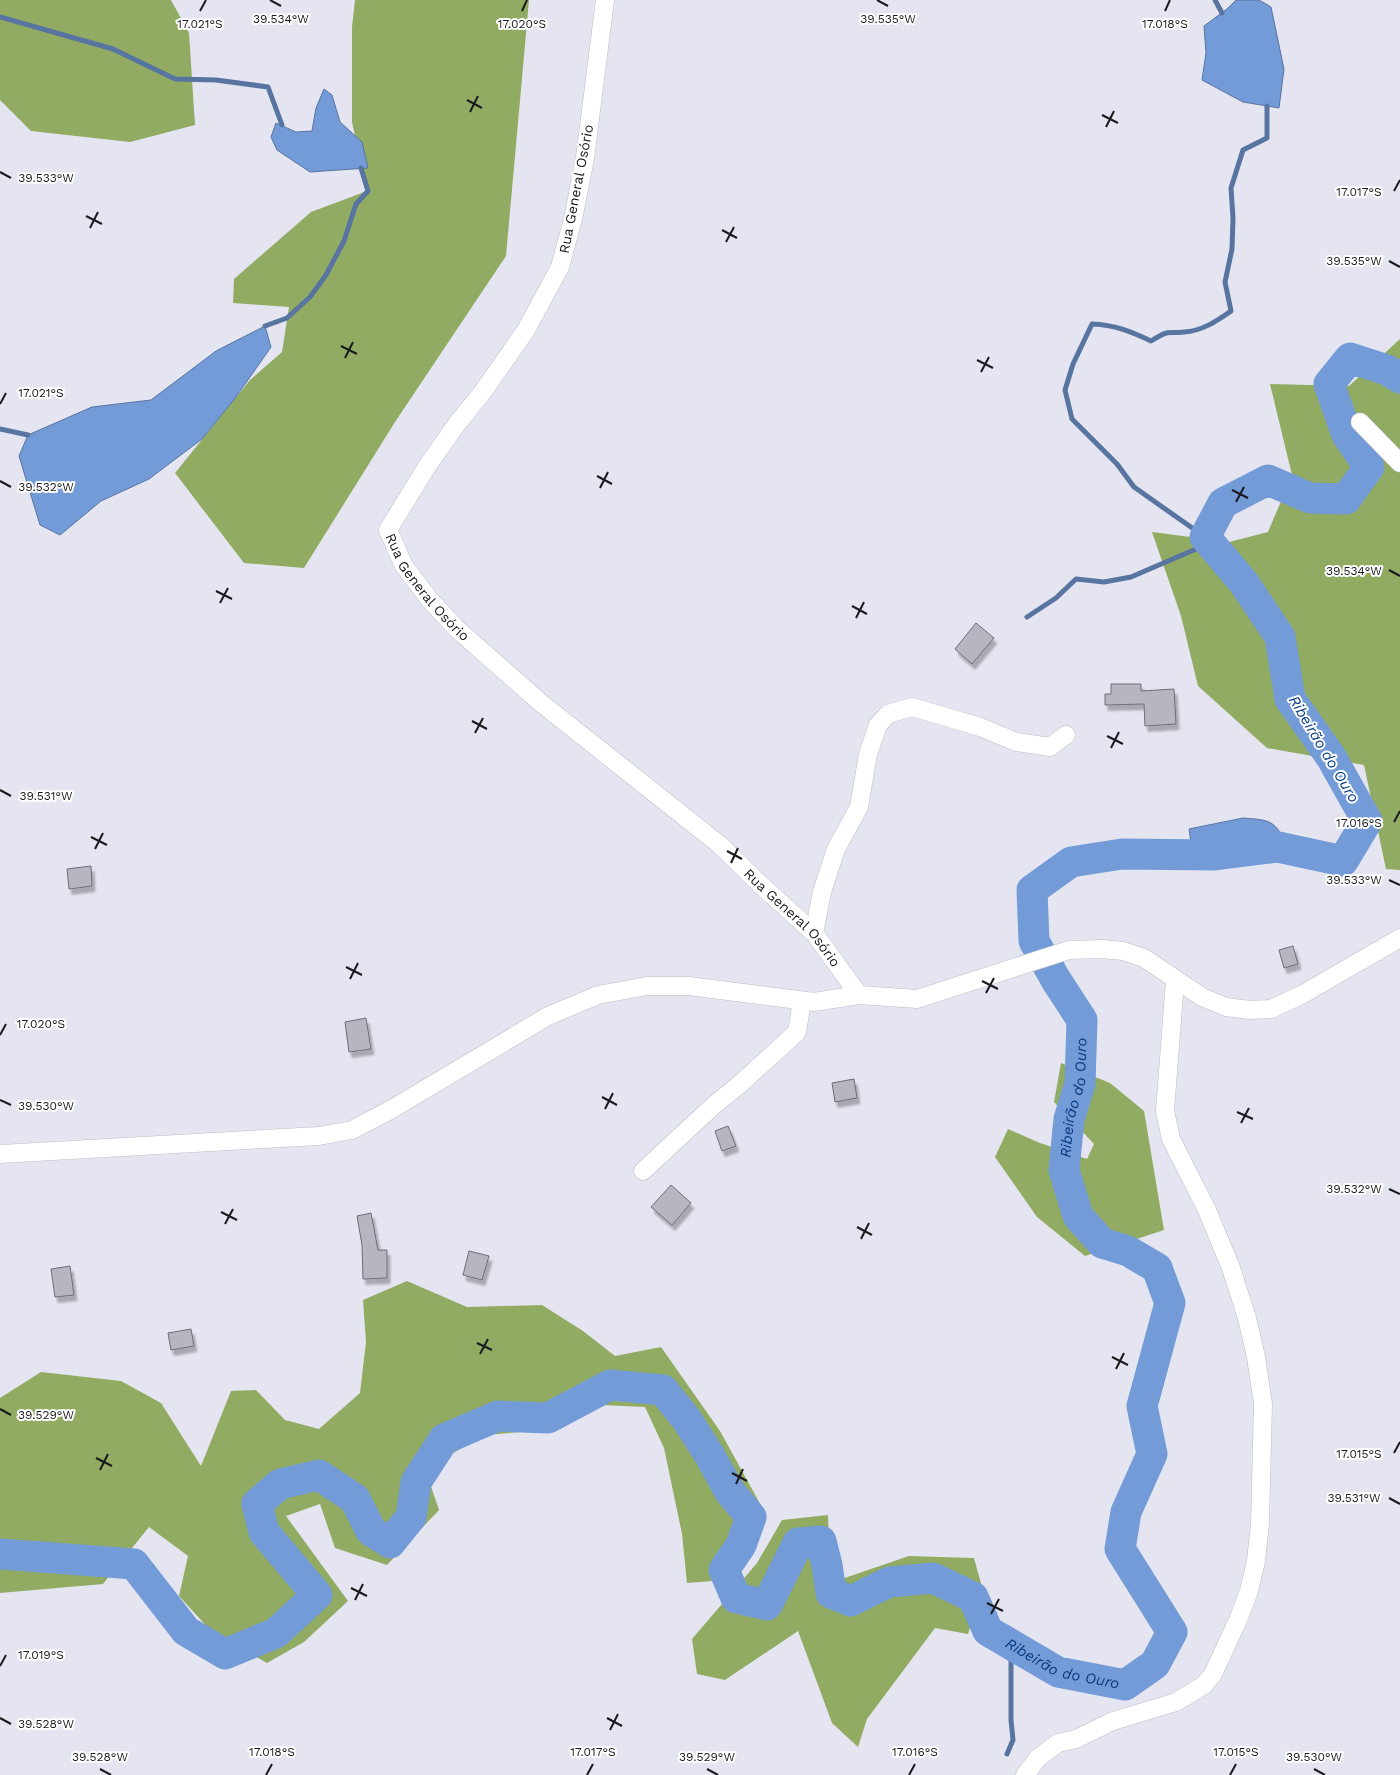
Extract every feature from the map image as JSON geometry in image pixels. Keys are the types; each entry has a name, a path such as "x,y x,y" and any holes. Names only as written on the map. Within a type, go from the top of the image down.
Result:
{"street":[{"name":"Rua General Osório","path":"605,0 585,158 573,219 560,267 526,330 426,468 388,530 404,566 430,600 457,629 541,703 720,844 814,934 859,994"},
{"path":"1360,422 1400,463"},
{"path":"814,934 822,892 836,849 858,807 868,754 878,725 888,714 912,707 980,727 1016,742 1050,747 1066,735"},
{"path":"0,1154 319,1136 352,1130 392,1109 548,1016 598,995 647,986 689,986 814,1002 859,994 917,999 1069,950 1092,948 1123,950 1144,958 1202,997 1226,1007 1250,1010 1271,1009 1303,994 1400,938"},
{"path":"1025,1775 1038,1758 1058,1743 1076,1739 1113,1721 1176,1702 1204,1686 1213,1674 1238,1620 1256,1561 1260,1524 1263,1404 1256,1357 1247,1318 1231,1268 1207,1210 1170,1138 1165,1111 1176,980"},
{"path":"643,1171 712,1106 739,1085 797,1032 802,1001"}],"green space":[{"path":"0,0 171,0 189,33 195,125 130,142 31,131 0,100"},
{"path":"355,0 529,0 506,256 395,422 304,568 244,563 175,473 250,380 282,352 289,307 233,303 234,279 311,212 367,191 352,122 352,27"},
{"path":"1400,339 1400,870 1386,869 1364,765 1267,748 1198,686 1181,616 1152,532 1229,542 1268,532 1292,475 1270,384 1349,386"},
{"path":"1061,1063 1110,1083 1144,1111 1164,1230 1085,1256 1037,1217 995,1157 1008,1129 1040,1143 1087,1159 1094,1144 1054,1102"},
{"path":"407,1281 467,1307 542,1305 583,1331 615,1356 661,1347 720,1431 763,1509 713,1581 687,1583 682,1534 664,1448 645,1407 601,1405 558,1429 485,1435 425,1469 439,1510 387,1565 335,1548 320,1504 286,1516 348,1601 304,1642 267,1663 210,1630 179,1596 188,1556 149,1527 103,1584 0,1593 0,1398 41,1372 121,1381 161,1403 201,1466 231,1391 256,1390 285,1420 319,1429 360,1393 366,1342 363,1300"},
{"path":"828,1515 830,1583 909,1556 974,1558 982,1587 968,1634 935,1628 867,1719 858,1747 832,1723 798,1631 725,1680 697,1674 692,1639 757,1563 782,1520"}],"water":[{"path":"1236,0 1259,0 1271,7 1284,69 1279,108 1243,102 1202,80 1206,53 1204,26"},
{"path":"324,89 332,95 340,122 362,142 368,168 310,172 277,150 271,137 276,123 296,132 312,131 316,108"},
{"path":"265,326 271,347 236,397 202,439 149,479 101,501 60,535 40,525 19,456 28,435 92,407 151,400 216,351"},
{"path":"1243,818 1271,823 1279,831 1287,847 1271,863 1255,854 1209,867 1194,865 1189,829"}],"building":[{"path":"976,623 994,638 972,664 955,649"},
{"path":"1111,684 1141,684 1141,691 1174,689 1176,724 1145,726 1144,704 1105,705 1105,694 1111,694"},
{"path":"91,866 92,886 69,889 67,869"},
{"path":"1293,946 1298,964 1284,968 1279,950"},
{"path":"366,1018 371,1049 349,1052 345,1022"},
{"path":"854,1079 857,1098 835,1102 832,1083"},
{"path":"728,1126 736,1146 722,1151 715,1131"},
{"path":"671,1185 691,1203 672,1225 651,1207"},
{"path":"371,1213 378,1250 387,1250 387,1278 363,1279 362,1245 357,1216"},
{"path":"469,1251 489,1256 482,1280 463,1275"},
{"path":"70,1266 74,1295 55,1297 51,1269"},
{"path":"191,1329 194,1346 171,1350 168,1333"}],"waterway":[{"path":"1215,0 1222,13"},
{"path":"0,17 113,49 175,79 216,80 268,87 282,125"},
{"path":"1205,537 1134,487 1117,464 1072,419 1065,390 1073,364 1092,324 1122,329 1151,341 1165,333 1203,328 1231,311 1225,282 1232,249 1233,218 1231,188 1243,150 1267,138 1267,106"},
{"path":"265,326 287,318 310,297 326,275 344,241 356,204 368,191 361,168"},
{"name":"Ribeirão do Ouro","path":"0,1554 134,1564 186,1631 225,1654 276,1633 317,1595 264,1532 257,1504 280,1484 319,1475 355,1499 371,1531 390,1543 411,1517 416,1482 444,1439 498,1416 548,1418 610,1385 663,1390 687,1420 730,1492 751,1517 741,1545 724,1570 736,1598 767,1605 798,1543 821,1541 831,1593 851,1601 889,1582 933,1578 973,1597 988,1631 1058,1672 1125,1685 1155,1664 1172,1632 1120,1549 1126,1512 1152,1454 1142,1406 1170,1303 1157,1268 1128,1251 1102,1243 1078,1216 1064,1170 1069,1119 1080,1084 1082,1020 1034,941 1032,890 1071,862 1122,854 1213,855 1278,847 1343,861 1367,821 1331,757 1290,699 1280,637 1244,583 1205,537 1223,503 1268,480 1310,498 1346,499 1369,467 1347,435 1329,384 1350,358 1387,370 1400,378"},
{"path":"0,429 28,435"},
{"path":"1027,617 1056,598 1076,579 1104,582 1131,577 1210,543"},
{"path":"1007,1754 1013,1740 1011,1720 1011,1645"}]}
